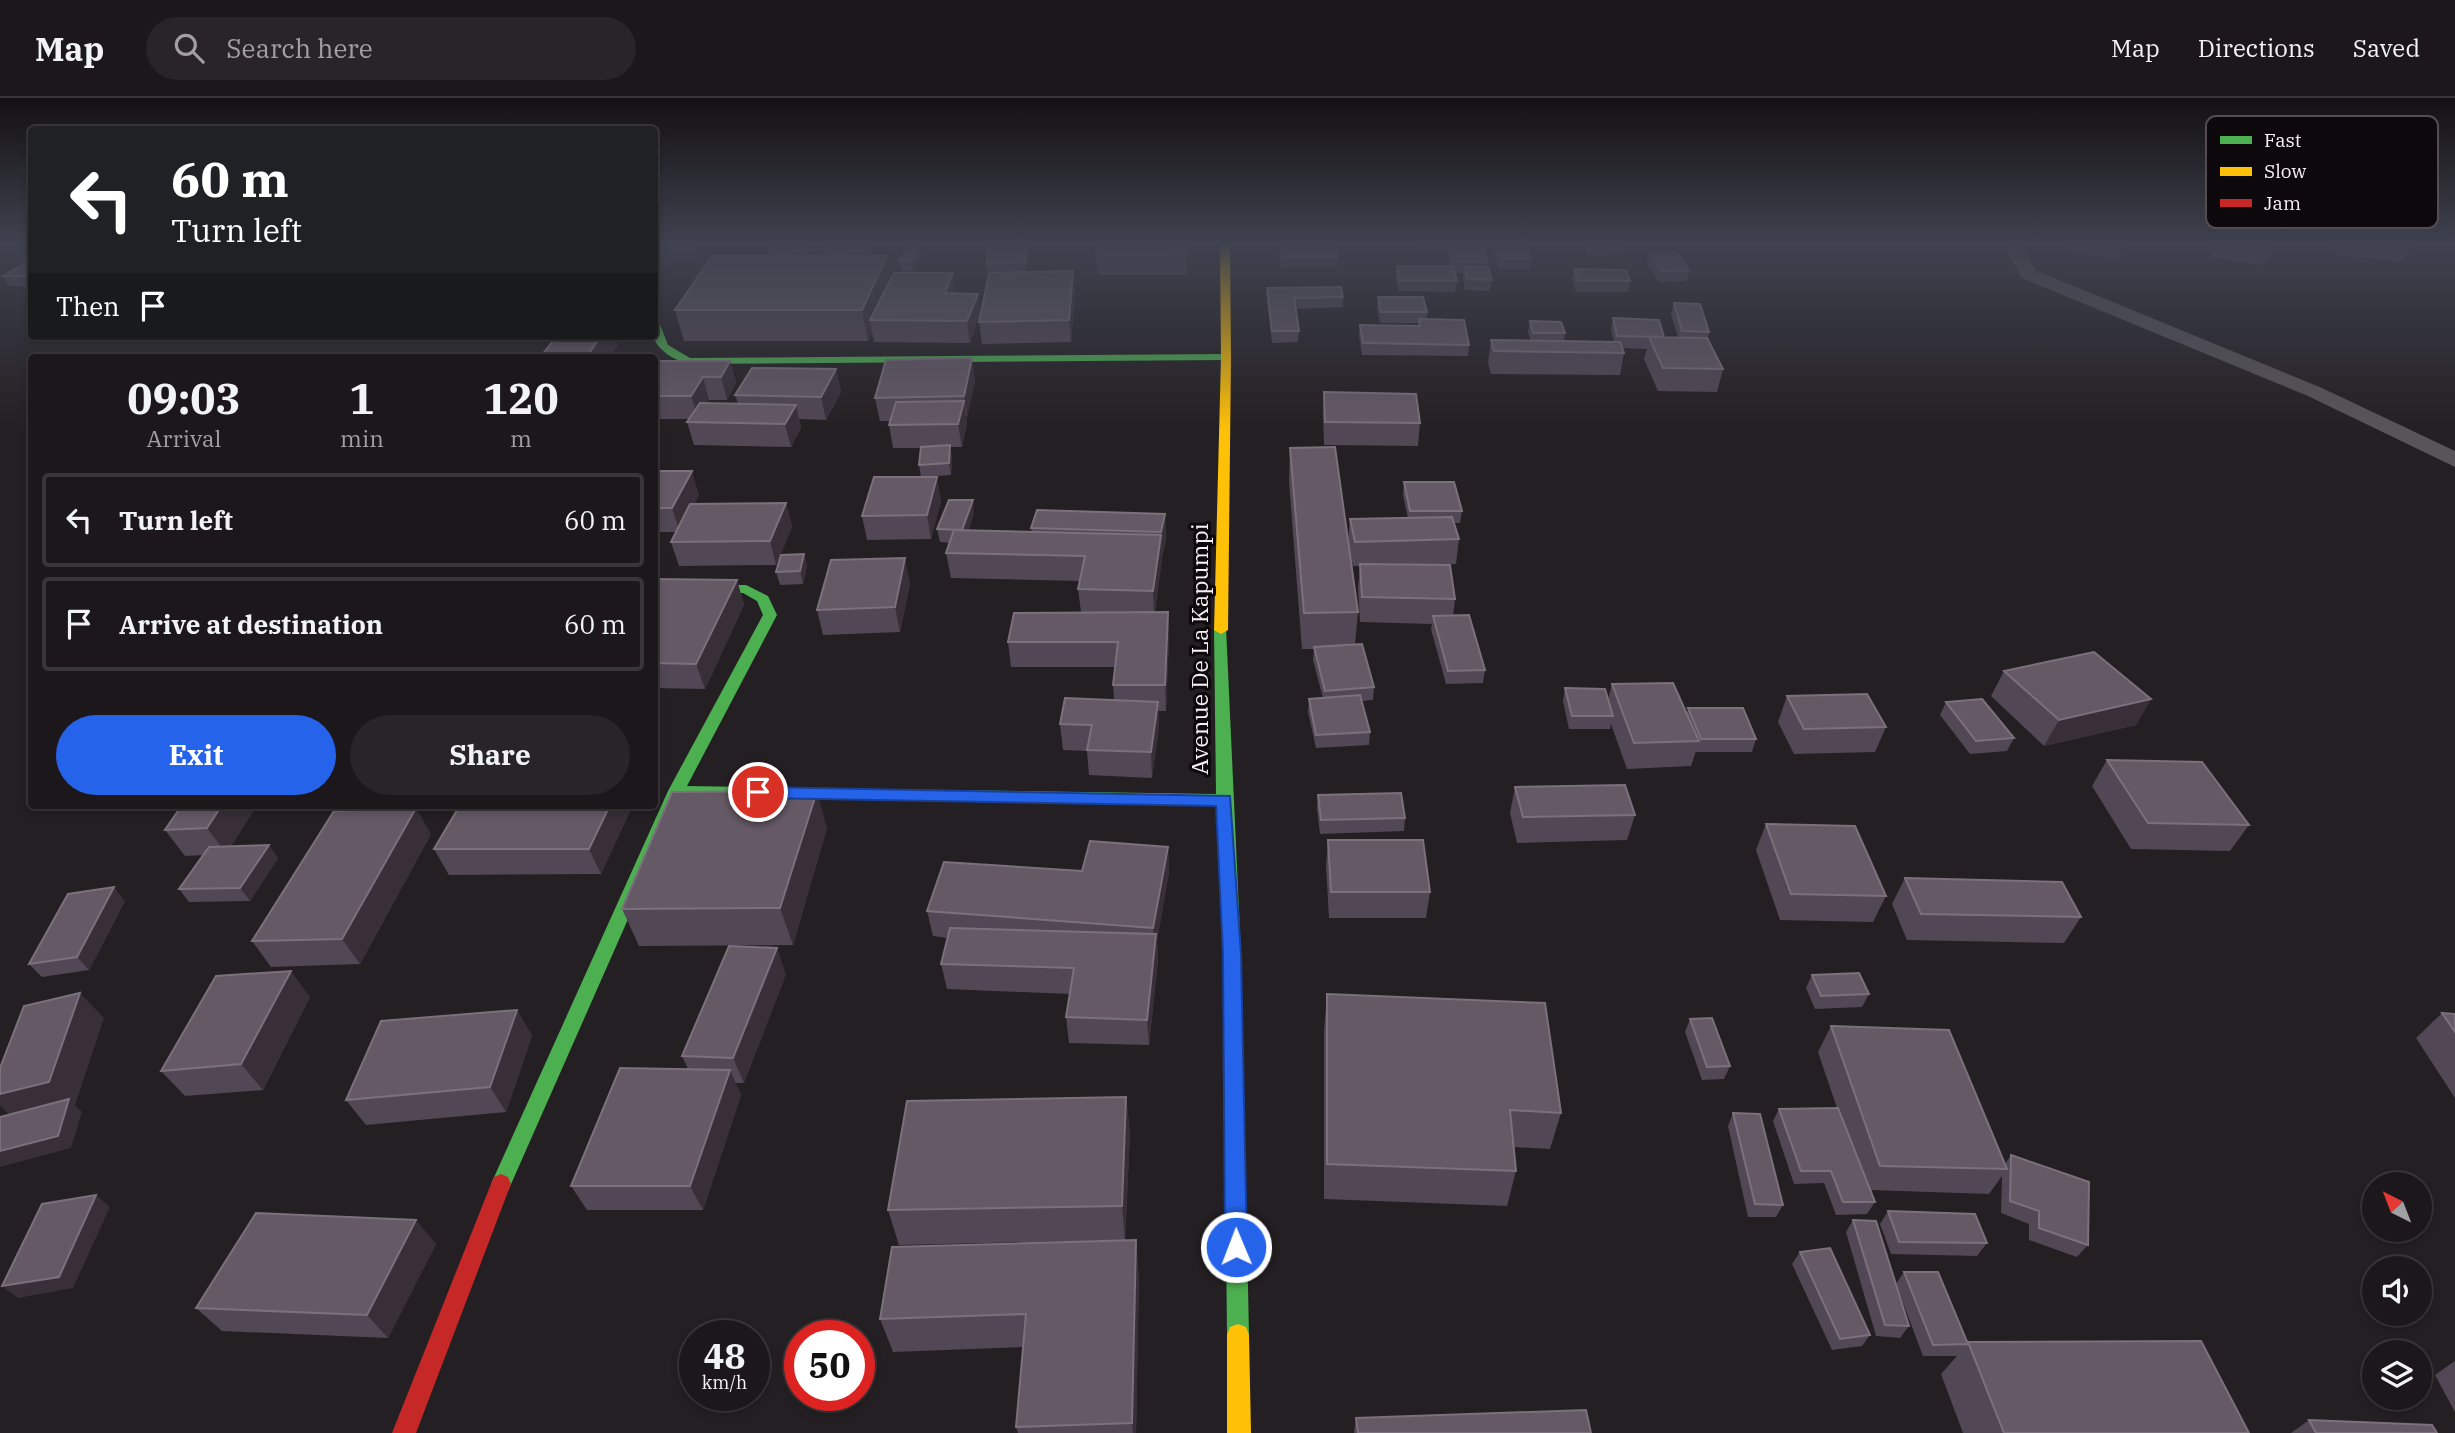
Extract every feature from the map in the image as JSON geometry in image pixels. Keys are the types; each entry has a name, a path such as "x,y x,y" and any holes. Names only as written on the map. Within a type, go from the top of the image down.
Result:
{"street":[{"name":"Avenue De La Kapumpi","path":"1226,306 1220,582 1224,800 1232,954 1239,1433"},
{"path":"656,340 666,353 689,361 1226,357"},
{"path":"404,1433 488,1214 676,791 770,615 763,599 746,589 658,589"},
{"path":"676,791 1224,800"}],"lane":[{"path":"2107,306 2315,392 2455,460"}],"building":[{"path":"678,306 864,306 862,310 675,310"},
{"path":"877,306 973,306 967,321 870,320"},
{"path":"982,306 1070,306 1069,320 979,322"},
{"path":"1269,306 1295,306 1299,331 1272,331"},
{"path":"1380,306 1425,306 1427,312 1381,312"},
{"path":"1675,306 1701,306 1709,332 1682,331"},
{"path":"1613,318 1659,320 1664,337 1617,336"},
{"path":"1419,319 1464,320 1469,345 1363,343 1360,325 1420,326"},
{"path":"1530,321 1561,322 1565,333 1533,333"},
{"path":"1649,337 1707,338 1723,369 1663,368"},
{"path":"554,340 598,340 588,354 543,354"},
{"path":"1491,340 1620,342 1624,353 1494,351"},
{"path":"972,358 964,396 875,398 886,360"},
{"path":"658,361 730,361 721,377 703,377 691,396 658,396"},
{"path":"752,368 836,369 821,397 735,395"},
{"path":"1324,392 1416,394 1420,423 1325,422"},
{"path":"964,401 958,424 889,425 896,402"},
{"path":"700,403 796,405 785,424 687,422"},
{"path":"950,445 949,463 919,465 921,447"},
{"path":"1335,447 1358,612 1304,613 1290,448"},
{"path":"658,471 692,471 672,508 658,508"},
{"path":"874,477 937,477 927,515 862,516"},
{"path":"1404,482 1454,482 1462,511 1410,511"},
{"path":"949,500 973,500 962,530 937,529"},
{"path":"786,503 770,541 671,542 690,504"},
{"path":"1037,510 1165,514 1161,532 1031,528"},
{"path":"1452,517 1459,539 1355,542 1350,519"},
{"path":"954,530 1161,535 1153,591 1078,589 1085,556 946,553"},
{"path":"804,554 800,571 776,572 781,555"},
{"path":"905,558 895,607 817,610 831,560"},
{"path":"1360,564 1450,565 1455,599 1362,597"},
{"path":"658,579 737,580 696,664 658,663"},
{"path":"1168,612 1165,685 1113,685 1118,642 1008,642 1014,613"},
{"path":"1469,615 1485,670 1448,671 1433,616"},
{"path":"1362,644 1374,687 1325,691 1314,647"},
{"path":"2094,652 2151,699 2059,720 2004,671"},
{"path":"1673,683 1699,741 1634,743 1612,684"},
{"path":"1565,688 1605,689 1613,716 1572,716"},
{"path":"1867,694 1886,727 1804,729 1787,696"},
{"path":"1360,695 1370,732 1316,735 1309,699"},
{"path":"1065,698 1158,702 1151,752 1087,750 1092,725 1060,724"},
{"path":"1982,699 2014,738 1976,741 1946,702"},
{"path":"1688,708 1743,708 1756,739 1701,739"},
{"path":"2107,760 2202,762 2249,825 2148,823"},
{"path":"1625,785 1635,815 1523,817 1515,787"},
{"path":"817,791 780,908 622,909 672,792"},
{"path":"1401,793 1405,818 1321,820 1318,795"},
{"path":"179,809 219,809 207,828 165,830"},
{"path":"415,809 342,939 252,941 334,811"},
{"path":"458,809 608,809 589,849 434,849"},
{"path":"1766,824 1855,826 1886,896 1791,894"},
{"path":"1328,840 1423,840 1430,892 1331,892"},
{"path":"1090,841 1168,847 1153,928 927,911 944,862 1082,871"},
{"path":"269,845 240,888 179,889 209,847"},
{"path":"1905,878 2062,882 2081,917 1921,914"},
{"path":"114,887 77,957 29,964 68,894"},
{"path":"950,928 1156,934 1147,1020 1066,1017 1074,968 941,964"},
{"path":"729,946 777,948 733,1058 682,1056"},
{"path":"291,971 241,1064 161,1071 216,976"},
{"path":"1859,973 1869,994 1821,996 1812,975"},
{"path":"80,993 49,1082 0,1094 0,1068 24,1006"},
{"path":"1327,994 1545,1003 1561,1113 1510,1110 1516,1171 1327,1164"},
{"path":"517,1010 490,1087 346,1100 381,1021"},
{"path":"2442,1013 2455,1014 2455,1032"},
{"path":"1712,1018 1730,1066 1707,1067 1690,1019"},
{"path":"1831,1026 1949,1030 2007,1169 1880,1166"},
{"path":"620,1068 730,1070 690,1186 571,1186"},
{"path":"1126,1097 1122,1206 888,1210 907,1101"},
{"path":"69,1099 58,1136 0,1151 0,1117"},
{"path":"1838,1108 1875,1202 1843,1202 1831,1171 1801,1171 1779,1109"},
{"path":"1733,1113 1760,1114 1783,1205 1755,1204"},
{"path":"2011,1155 2089,1182 2088,1245 2039,1228 2039,1211 2010,1201"},
{"path":"96,1195 59,1277 2,1286 42,1204"},
{"path":"1888,1211 1975,1214 1987,1243 1899,1242"},
{"path":"256,1213 416,1220 367,1315 196,1308"},
{"path":"1853,1220 1876,1221 1909,1326 1885,1325"},
{"path":"1136,1240 1132,1423 1016,1427 1026,1314 880,1319 892,1247"},
{"path":"1830,1248 1870,1335 1840,1339 1800,1252"},
{"path":"1904,1272 1938,1272 1968,1344 1933,1345"},
{"path":"2201,1341 2249,1433 2004,1433 1968,1342"},
{"path":"1586,1410 1591,1433 1358,1433 1356,1418"},
{"path":"2309,1420 2432,1425 2437,1433 2316,1433"}],"traffic: fast":[{"path":"658,337 664,347 689,361 1226,357"},
{"path":"501,1184 676,791 770,615 763,599 746,589 658,589"},
{"path":"1221,630 1224,800 1232,954 1238,1335"},
{"path":"676,791 1224,800"}],"traffic: slow":[{"path":"1221,630 1226,306"},
{"path":"1238,1335 1239,1433"}],"traffic: jam":[{"path":"404,1433 501,1184"}],"route":[{"path":"758,792 1224,800 1232,954 1236,1247"}]}
